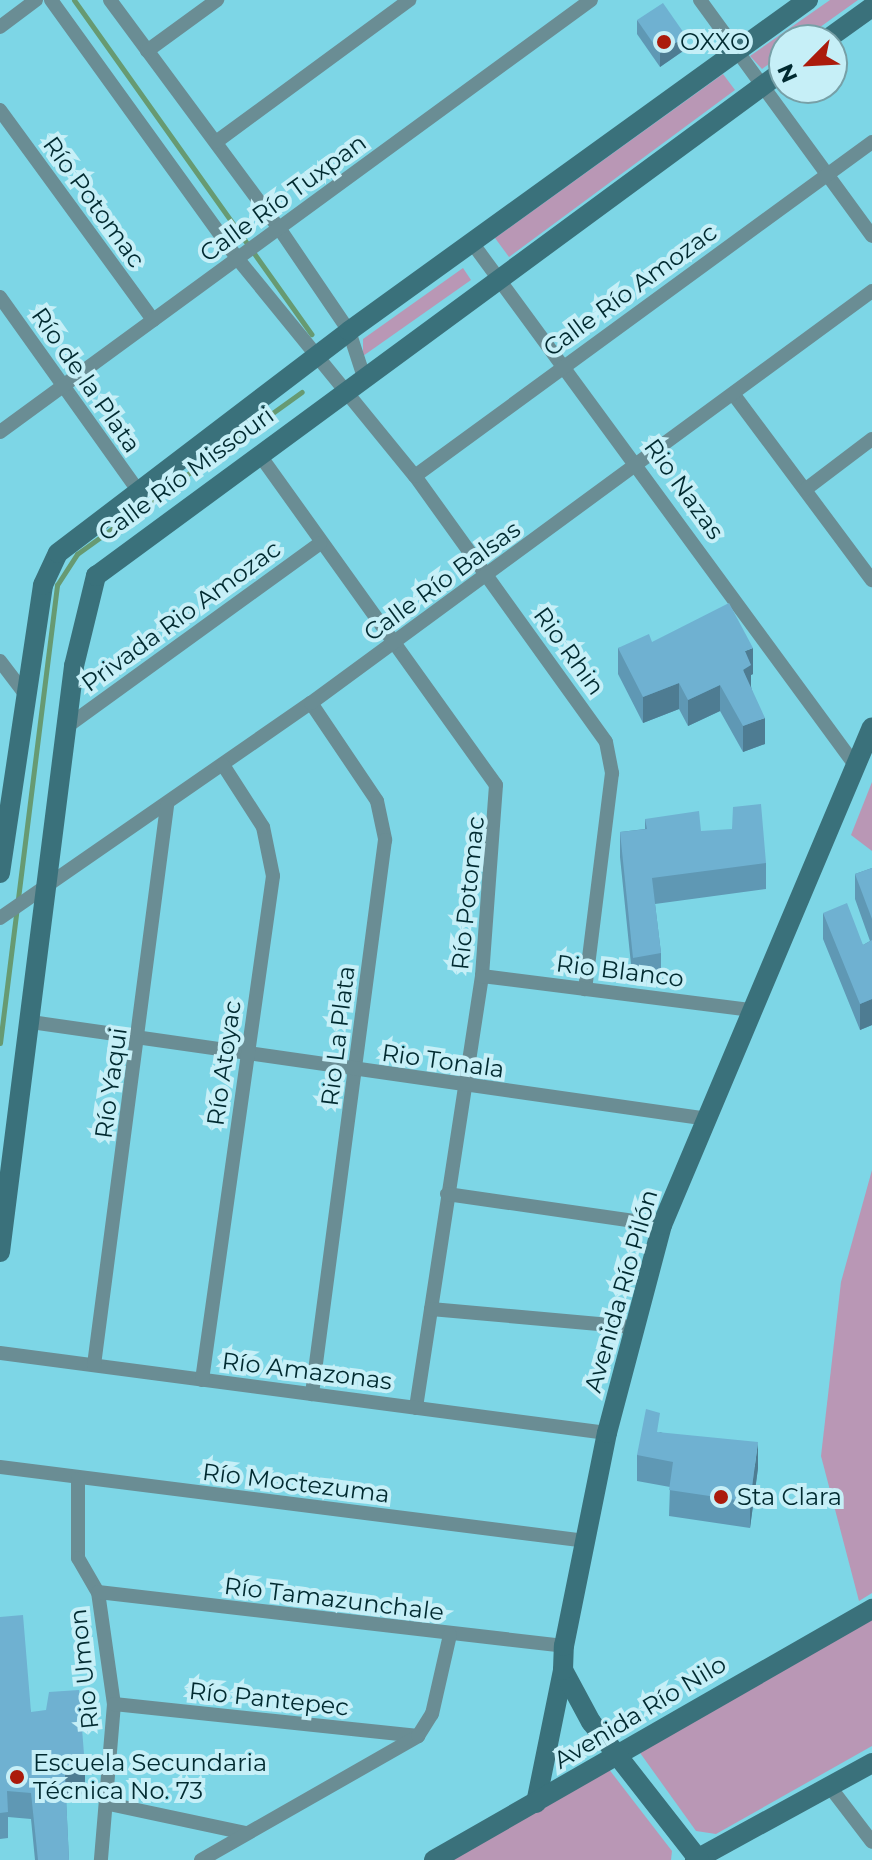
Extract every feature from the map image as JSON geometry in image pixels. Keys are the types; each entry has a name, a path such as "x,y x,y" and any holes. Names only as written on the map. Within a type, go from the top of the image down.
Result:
{"street":[{"path":"0,27 36,0"},
{"name":"Rio Rhin","path":"51,0 244,254 314,358 415,476 611,756 585,989"},
{"path":"110,0 216,142 275,231 349,331 363,374"},
{"path":"147,51 217,0"},
{"path":"216,142 409,0"},
{"name":"Calle Río Tuxpan","path":"0,432 591,0"},
{"path":"700,0 872,236"},
{"name":"Calle Río Missouri","path":"1,864 47,572 75,536 349,331 808,0"},
{"path":"848,24 872,7"},
{"name":"Calle Río Missouri","path":"0,1252 31,1022 39,892 69,725 83,609 96,576 363,374 768,82"},
{"name":"Río Potomac","path":"0,110 153,320"},
{"name":"Calle Río Amozac","path":"415,476 872,142"},
{"name":"Rio Nazas","path":"473,244 565,364 855,765"},
{"name":"Calle Río Balsas","path":"0,918 167,806 311,703 872,291"},
{"name":"Río de la Plata","path":"0,297 136,488"},
{"path":"734,395 872,580"},
{"path":"806,489 872,439"},
{"name":"Río Potomac","path":"259,454 320,543 397,641 496,785 482,976 416,1408"},
{"name":"Privada Rio Amozac","path":"69,725 320,543"},
{"path":"0,661 26,695"},
{"name":"Rio La Plata","path":"311,703 384,818 356,1071 312,1394"},
{"name":"Avenida Río Pilón","path":"536,1803 607,1433 632,1327 662,1225 872,727"},
{"name":"Río Atoyac","path":"202,1380 273,858 263,827 223,765"},
{"name":"Río Yaqui","path":"94,1365 139,1042 167,806"},
{"name":"Rio Blanco","path":"482,976 752,1010"},
{"name":"Rio Tonala","path":"31,1022 139,1042 248,1053 356,1071 708,1119"},
{"path":"447,1194 662,1225"},
{"path":"431,1309 632,1327"},
{"name":"Río Amazonas","path":"0,1353 607,1433"},
{"name":"Río Moctezuma","path":"0,1467 587,1541"},
{"name":"Rio Umon","path":"78,1479 78,1558 98,1592 114,1704 109,1804 101,1860"},
{"name":"Río Tamazunchale","path":"98,1592 564,1646"},
{"name":"Avenida Río Nilo","path":"434,1860 872,1609"},
{"path":"201,1860 418,1736 432,1714 450,1635"},
{"path":"563,1670 614,1756 697,1859 872,1763"},
{"name":"Río Pantepec","path":"114,1704 418,1736"},
{"path":"830,1787 872,1842"},
{"path":"109,1804 246,1833"}],"shaded area":[{"path":"830,0 858,0 824,24 796,24"},
{"path":"768,43 768,65 762,69 750,56"},
{"path":"723,74 735,90 509,257 495,238"},
{"path":"463,268 471,280 363,356 363,339"},
{"path":"872,782 872,851 851,835"},
{"path":"872,1170 872,1593 859,1601 821,1456 841,1282"},
{"path":"872,1614 872,1746 716,1834 696,1831 638,1750"},
{"path":"608,1768 672,1851 671,1860 444,1860"}],"building":[{"path":"663,3 686,36 660,53 637,20"},
{"path":"729,603 753,648 745,651 751,665 743,670 765,718 743,726 720,685 688,700 679,683 643,697 618,648 649,634 652,642"},
{"path":"761,804 766,863 652,878 661,953 633,958 620,832 647,829 645,819 699,811 701,831 732,829 733,807"},
{"path":"872,868 872,919 855,874"},
{"path":"847,903 863,945 872,940 872,999 860,1004 823,913"},
{"path":"646,1409 660,1413 657,1432 758,1442 750,1502 669,1490 673,1462 637,1455"},
{"path":"23,1615 31,1712 46,1710 49,1692 79,1690 85,1767 65,1774 69,1860 38,1860 31,1793 7,1791 8,1812 0,1813 0,1617"}],"waterway":[{"path":"74,0 311,334"},
{"path":"0,1043 57,585 77,554 302,392"}],"place":[{"name":"OXXO","path":"664,42"},
{"name":"Sta Clara","path":"721,1497"},
{"name":"Escuela Secundaria Técnica No. 73","path":"17,1777"}]}
